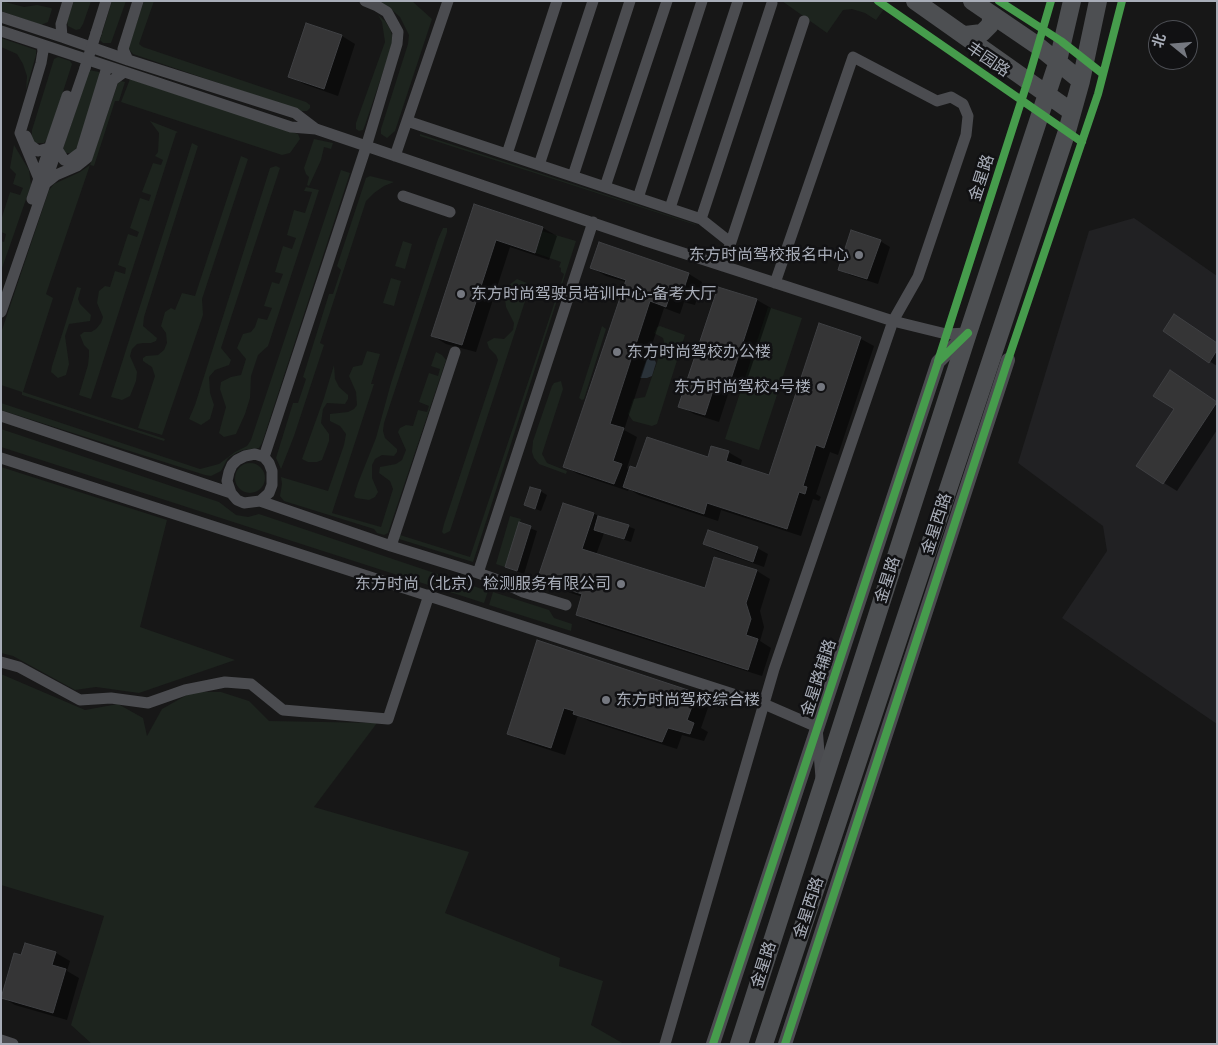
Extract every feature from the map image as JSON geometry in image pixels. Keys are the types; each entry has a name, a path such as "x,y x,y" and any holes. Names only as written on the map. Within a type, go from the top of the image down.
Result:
{"main road":[{"name":"丰园路","path":"915,1 1072,112"},
{"path":"972,1 1058,61 1081,81"},
{"name":"金星路","path":"739,1044 968,332 1058,61 1072,1"},
{"name":"金星西路","path":"764,1044 1072,112 1081,81 1098,1"},
{"path":"965,36 982,33 990,25 992,15"}],"street":[{"path":"47,32 58,13 62,1"},
{"path":"62,37 61,24 68,1"},
{"path":"93,32 98,1"},
{"path":"1,291 42,181 93,32 106,1"},
{"path":"111,54 130,1"},
{"path":"128,60 123,49 138,1"},
{"path":"264,457 398,44 398,32 387,12 365,1"},
{"path":"395,156 448,1"},
{"path":"507,154 557,1"},
{"path":"539,165 593,1"},
{"path":"573,176 630,1"},
{"path":"605,187 667,1"},
{"path":"638,198 702,1"},
{"path":"670,208 738,1"},
{"path":"701,219 772,3"},
{"path":"1,17 295,113 316,129"},
{"path":"723,266 804,21"},
{"path":"1,31 291,127 316,129 893,322 946,334 968,332"},
{"path":"1,312 42,181 20,133 44,51 42,44"},
{"path":"59,50 51,54 27,125 26,138 30,145 38,150 53,149 64,160 69,161 80,152 108,67"},
{"path":"666,1044 774,669 893,322 918,277 966,135 968,116 963,104 951,97 937,101 853,57 776,283"},
{"path":"42,181 77,166 87,158 114,80 124,72"},
{"path":"407,121 701,219 730,242"},
{"path":"403,196 450,212"},
{"path":"478,573 593,222"},
{"name":"金星路辅路","path":"713,1044 938,362 968,332"},
{"path":"391,546 455,352"},
{"path":"785,1044 1008,360"},
{"path":"1,416 231,493 244,503 260,501 391,546 478,573 523,592 566,605"},
{"path":"231,493 227,481 228,472 232,465 245,456 255,454 264,457 272,471 272,485 269,493 260,501"},
{"path":"1,458 764,704 817,726 822,788"},
{"path":"1,662 19,667 80,700 111,698 148,703 185,690 225,682 251,684 283,710 388,719 429,595"},
{"path":"1,1040 13,1044"}],"shaded area":[{"path":"1,1 24,7 37,5 52,9 48,22 41,25 1,11"},
{"path":"74,1 91,1 83,24 80,29 76,30 68,26 67,22"},
{"path":"112,1 126,1 111,43 103,43 100,40"},
{"path":"144,1 154,1 139,44 143,47 306,102 310,105 310,108 307,111 301,111 133,54 128,48"},
{"path":"378,1 412,1 432,19 395,131 387,138 381,134 381,129 408,44 409,35 400,17"},
{"path":"782,1 873,1 884,9 876,20 865,13 852,9 843,10 827,33"},
{"path":"378,15 390,29 392,45 365,125 363,130 359,131 356,129 356,123 385,42 382,22"},
{"path":"1,38 36,50 26,90 27,76 23,64 17,54 1,47"},
{"path":"58,57 70,61 72,64 48,138 44,143 36,143 32,140 32,130 54,59"},
{"path":"89,70 99,72 100,78 79,144 73,153 63,153 63,149"},
{"path":"130,79 298,134 300,139 290,153 282,155 121,102"},
{"path":"121,81 125,82 119,101 115,101 94,166 90,165 118,83"},
{"path":"150,121 178,132 176,133 91,399 79,395 89,356 89,350 84,345 80,335 84,332 91,332 101,323 103,317 97,303 99,291 105,286 110,287 115,271 125,274 126,268 118,265 128,234 137,237 139,232 130,228 140,198 149,201 151,195 142,192 153,163 161,165 163,160 155,156 158,152 159,133"},
{"path":"420,134 695,224 696,225 420,136"},
{"path":"314,139 333,143 331,149 324,147 321,160 309,186 307,185 309,177 304,168"},
{"path":"192,143 198,146 144,317 143,326 157,338 156,341 151,343 137,344 132,349 130,356 137,372 136,381 130,396 122,400 111,397"},
{"path":"14,145 29,170 31,185 1,271 1,241 4,242 6,234 1,232 1,220 10,192 20,195 23,188 13,184 16,174 10,168"},
{"path":"241,156 248,159 202,299 203,315 162,435 138,428 155,376 152,367 143,361 143,358 158,355 164,350 167,343 166,333 161,326 165,312 171,308 175,310 182,293 195,296"},
{"path":"90,165 46,294 53,298 23,392 165,439 164,441 22,395 22,392 1,385 1,333 49,190 54,184 80,172"},
{"path":"276,166 280,168 221,348 231,360 229,365 215,370 209,377 210,393 214,405 210,419 201,425 189,419 270,168"},
{"path":"341,170 350,173 259,448 236,453 228,458 221,471 211,476 1,410 1,403 200,469 219,464 235,452 247,446 251,440"},
{"path":"370,176 394,182 384,186 366,201 320,343 324,345 281,469 276,458 293,403 298,403 306,379 303,377 329,294 333,294 341,270 337,266 366,178"},
{"path":"306,187 319,190 268,346 258,355 251,376 250,398 236,434 224,437 219,433 226,407 220,389 221,382 241,375 246,359 237,348 243,334 251,332 258,318 267,320 272,308 264,306 272,282 279,284 283,274 275,272 283,246 292,249 296,238 287,235 294,210 305,213 312,192 304,191"},
{"path":"1134,218 1217,276 1217,724 1062,618 1107,551 1103,526 1018,463 1089,231"},
{"path":"443,228 447,228 447,232 384,423 383,431 385,438 397,449 397,452 394,456 382,455 375,459 372,465 372,478 378,492 375,497 369,500 356,498 354,496 358,483 376,438 391,383"},
{"path":"542,231 576,241 473,562 399,539 400,535 470,557 564,274 559,267 561,262 535,253"},
{"path":"403,241 412,244 405,269 395,266"},
{"path":"391,278 401,281 394,306 383,303"},
{"path":"517,279 527,283 529,289 450,531 444,534 442,532 444,524 498,360 487,342 494,338 504,339 513,330 514,323 506,307 505,299 509,285"},
{"path":"77,287 81,288 78,299 80,304 91,315 90,321 69,324 65,336 69,364 66,375 58,378 51,372 52,366"},
{"path":"768,307 802,318 759,450 725,439"},
{"path":"602,326 606,329 584,399 582,400 579,398"},
{"path":"660,326 685,335 657,424 652,426 633,421 628,414 633,399 645,397 664,342 663,338 654,333 657,327"},
{"path":"367,351 380,354 371,384 374,384 332,513 381,527 393,489 390,481 379,473 380,467 396,464 402,460 406,450 398,432 400,428 406,425 413,426 418,410 427,412 429,406 419,402 429,373 438,376 440,369 431,366 436,352 446,360 388,533 384,535 377,533 374,529 284,501 280,496 281,477 328,491 346,434 340,426 330,421 330,414 348,412 357,405 356,392 349,376 353,367 362,365"},
{"path":"649,352 653,355 656,363 652,376 640,378"},
{"path":"334,365 335,379 339,387 348,395 348,399 345,404 327,403 323,409 321,423 329,434 329,441 322,460 308,462 302,459"},
{"path":"561,381 563,389 542,454 547,463 567,471 566,474 539,464 532,452 533,441 552,386 554,383"},
{"path":"1,429 219,502 236,515 248,517 259,514 488,591 484,603 1,447"},
{"path":"250,463 261,467 265,478 261,489 250,493 239,489 235,478 239,467"},
{"path":"1,467 167,520 140,627 235,660 139,693 96,687 75,690 13,656 1,653"},
{"path":"510,516 521,519 505,567 496,564"},
{"path":"493,592 549,610 554,618 572,624 571,631 489,605"},
{"path":"1,674 85,710 118,704 143,718 147,736 162,709 192,692 221,692 249,701 269,721 377,723 314,807 469,852 445,913 560,958 559,966 603,981 591,1025 624,1044 92,1044 71,1025 104,916 1,885"}],"building":[{"path":"306,23 342,35 324,89 288,77"},
{"name":"东方时尚驾驶员培训中心-备考大厅","path":"474,204 543,227 535,253 496,240 462,345 431,336"},
{"name":"东方时尚驾校报名中心","path":"851,230 881,240 867,279 838,270"},
{"name":"东方时尚驾校办公楼","path":"599,242 689,273 681,298 670,295 666,307 650,301 610,424 624,428 613,461 622,464 614,484 563,467 626,280 590,268"},
{"path":"718,287 757,299 730,382 717,378 705,415 678,407"},
{"path":"1174,314 1217,343 1217,350 1209,363 1163,331"},
{"name":"东方时尚驾校4号楼","path":"819,323 861,337 824,448 816,445 803,486 807,487 805,494 799,492 787,529 707,503 704,514 623,487 630,466 636,468 647,437 708,457 711,446 729,451 726,461 769,475"},
{"path":"1170,370 1217,402 1163,484 1136,466 1174,409 1153,396"},
{"path":"530,487 541,490 535,509 524,505"},
{"name":"东方时尚（北京）检测服务有限公司","path":"563,503 594,513 582,549 705,588 714,557 757,570 746,603 751,619 746,635 758,639 748,670 576,615 582,594 537,580"},
{"path":"598,516 629,525 624,539 594,530"},
{"path":"519,522 531,526 517,571 505,567"},
{"path":"708,530 758,547 753,562 703,544"},
{"name":"东方时尚驾校综合楼","path":"537,640 697,693 687,720 694,723 690,734 668,728 662,742 573,714 574,711 564,708 551,748 507,734"},
{"path":"25,943 56,952 52,965 66,969 53,1013 1,998 14,953 21,955"}],"cycle path":[{"path":"878,1 1082,142"},
{"path":"999,1 1061,41 1103,74"},
{"path":"938,361 1028,80 1051,1"},
{"path":"785,1044 1008,360 1098,94 1122,1"},
{"path":"713,1044 938,362 968,333"}],"place":[{"name":"东方时尚驾校报名中心","path":"859,255"},
{"name":"东方时尚驾驶员培训中心-备考大厅","path":"461,294"},
{"name":"东方时尚驾校办公楼","path":"617,352"},
{"name":"东方时尚驾校4号楼","path":"821,387"},
{"name":"东方时尚（北京）检测服务有限公司","path":"621,584"},
{"name":"东方时尚驾校综合楼","path":"606,700"}]}
